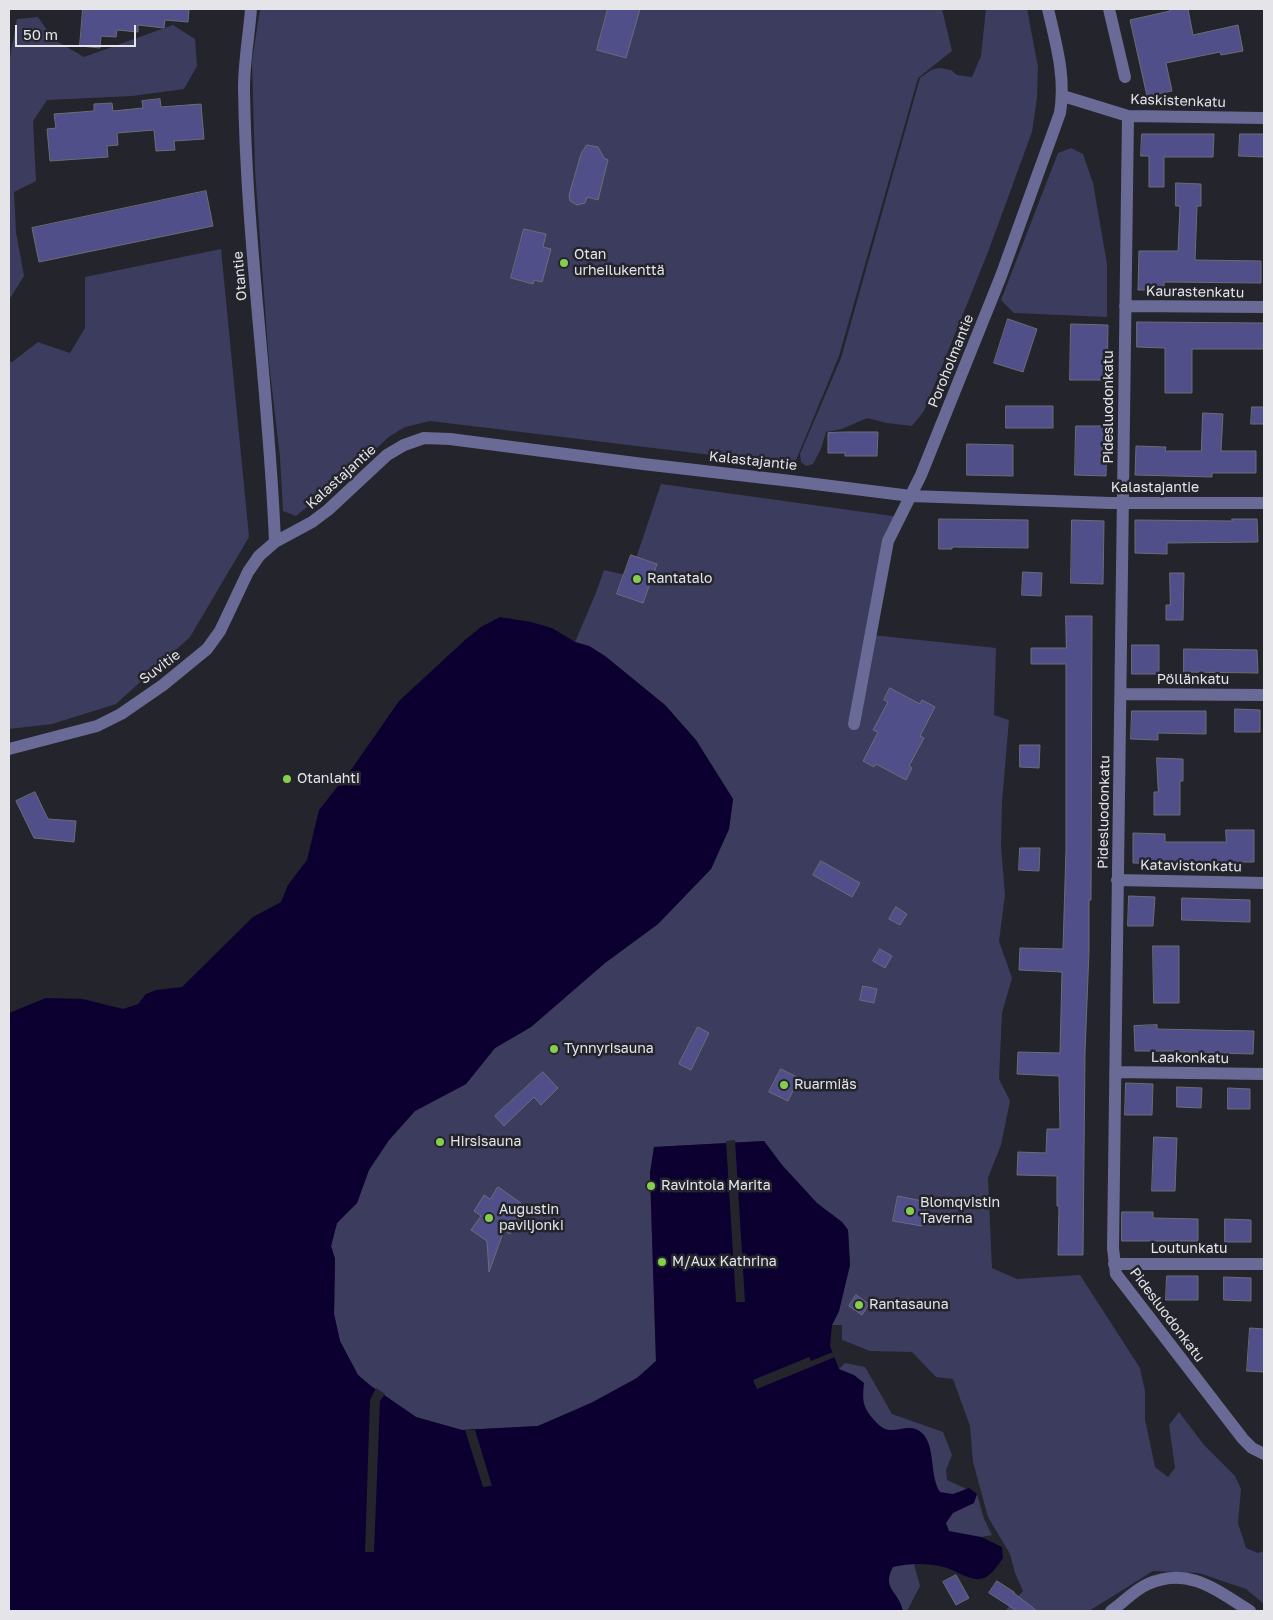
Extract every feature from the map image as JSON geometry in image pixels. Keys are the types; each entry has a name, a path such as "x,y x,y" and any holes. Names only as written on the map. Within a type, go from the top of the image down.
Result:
{"street":[{"name":"Otantie","path":"251,9 245,96 253,244 270,440 275,542"},
{"name":"Poroholmantie","path":"854,724 888,541 922,475 1001,276 1055,129 1063,96 1060,65 1048,9"},
{"path":"1109,9 1125,77"},
{"name":"Kaskistenkatu","path":"1063,96 1128,116 1264,118"},
{"name":"Pidesluodonkatu","path":"1128,116 1124,502 1117,880 1114,1264 1116,1274 1243,1439 1252,1448 1264,1454"},
{"name":"Kaurastenkatu","path":"1125,306 1264,307"},
{"name":"Kalastajantie","path":"275,542 312,522 328,510 387,455 404,445 424,438 450,439 911,496 1124,502 1264,503"},
{"name":"Suvitie","path":"9,749 97,726 122,714 208,650 220,631 248,572 259,556 275,542"},
{"name":"Pöllänkatu","path":"1121,694 1264,695"},
{"name":"Katavistonkatu","path":"1117,880 1264,883"},
{"name":"Laakonkatu","path":"1115,1072 1264,1074"},
{"name":"Loutunkatu","path":"1114,1264 1264,1264"},
{"path":"1111,1611 1146,1584 1166,1578 1182,1577 1199,1581 1250,1611"}],"shaded area":[{"name":"Otan urheilukenttä","path":"260,9 942,9 952,51 918,78 839,356 794,465 430,421 405,427 390,436 346,476 296,516 283,511 280,457 269,363 255,170 252,61"},
{"path":"986,9 1027,9 1038,67 1037,98 1032,132 988,252 924,411 912,426 867,418 842,429 826,432 821,449 813,464 806,466 801,462 800,454 841,358 920,78 931,70 939,68 951,70 957,75 972,77 981,56"},
{"path":"38,17 53,39 84,57 173,25 195,39 197,66 184,89 132,96 47,100 33,121 36,181 14,192 16,232 24,276 9,300 9,62 17,19"},
{"path":"1071,148 1083,154 1093,183 1107,264 1107,317 1014,313 1001,300 1058,153"},
{"path":"221,249 249,537 190,637 116,704 52,724 9,729 9,362 12,362 38,342 70,353 85,328 85,277"},
{"path":"661,484 900,517 888,541 872,635 996,648 994,715 1009,720 1002,802 1001,846 1005,895 999,941 1012,978 1002,1013 999,1079 1010,1101 1001,1145 988,1178 992,1268 1017,1279 1080,1275 1140,1368 1145,1391 1145,1419 1155,1467 1168,1477 1175,1468 1169,1425 1179,1412 1204,1445 1235,1476 1241,1489 1238,1523 1246,1548 1258,1553 1264,1551 1264,1604 1246,1589 1199,1573 1153,1571 1089,1611 1005,1611 1023,1591 1015,1573 1010,1554 988,1517 973,1462 970,1426 953,1379 936,1377 912,1352 870,1351 842,1340 842,1325 832,1325 839,1311 850,1265 848,1230 842,1222 817,1204 782,1165 764,1141 654,1147 650,1173 656,1361 637,1378 591,1403 538,1426 462,1430 416,1417 358,1375 340,1341 334,1314 335,1259 331,1246 337,1223 357,1203 369,1170 389,1140 415,1111 466,1084 495,1048 531,1027 605,963 658,924 711,869 729,829 733,799 696,740 665,705 605,656 589,646 575,642 604,570 630,576"},
{"path":"500,617 531,622 552,628 575,642 589,646 605,656 665,705 696,740 733,799 729,829 711,869 658,924 605,963 531,1027 495,1048 466,1084 415,1111 389,1140 369,1170 357,1203 337,1223 331,1246 335,1259 334,1314 340,1341 358,1375 416,1417 462,1430 538,1426 591,1403 637,1378 656,1361 650,1173 654,1147 764,1141 782,1165 817,1203 842,1222 848,1230 850,1265 839,1311 832,1325 830,1346 839,1369 854,1375 864,1383 864,1404 868,1413 880,1426 889,1430 914,1428 922,1433 929,1445 940,1492 953,1494 969,1488 977,1494 974,1503 953,1513 946,1523 949,1531 981,1537 1002,1547 1003,1558 990,1575 979,1579 969,1578 944,1567 925,1564 893,1567 889,1580 890,1585 903,1611 9,1611 9,1013 46,998 83,999 123,1009 138,1004 146,994 156,990 182,987 253,917 281,902 288,885 307,860 319,810 353,767 399,701 465,640 481,627"},
{"path":"845,1363 865,1367 892,1414 943,1432 952,1455 946,1470 947,1480 977,1494 984,1519 992,1535 981,1537 925,1535 839,1369"},
{"path":"854,1554 914,1564 920,1586 907,1611 826,1611"}],"pier":[{"path":"735,1140 745,1302 736,1302 726,1141"},
{"path":"833,1352 835,1357 757,1389 753,1380 809,1357 811,1361"},
{"path":"376,1388 385,1394 380,1401 374,1552 365,1552 370,1400"},
{"path":"465,1430 475,1430 492,1486 483,1487"}],"building":[{"path":"83,9 189,9 188,22 165,20 164,28 138,25 138,32 117,30 116,37 101,36 100,48 80,46"},
{"path":"608,9 640,9 626,58 597,50"},
{"path":"1169,9 1188,9 1193,35 1238,25 1243,51 1221,55 1220,52 1166,63 1172,91 1147,96 1130,20 1170,11"},
{"path":"160,99 161,107 201,104 204,139 174,141 175,150 156,151 154,130 117,133 118,145 107,146 108,157 50,161 47,129 56,128 54,114 94,111 94,104 112,103 113,111 143,108 142,101"},
{"path":"1142,134 1214,134 1213,157 1164,157 1164,187 1149,187 1149,156 1141,156"},
{"path":"1240,134 1264,134 1264,157 1239,156"},
{"path":"587,145 598,147 604,158 608,160 598,200 587,197 585,203 577,205 570,201 569,195 581,154"},
{"path":"1176,183 1201,184 1201,206 1197,206 1195,260 1261,261 1261,283 1164,282 1164,290 1138,290 1139,251 1178,251 1180,206 1176,206"},
{"path":"206,191 213,226 39,262 32,228"},
{"path":"524,229 546,234 543,247 551,249 542,282 534,280 533,284 511,278"},
{"path":"1008,319 1037,329 1023,372 994,363"},
{"path":"1137,322 1264,323 1263,349 1192,349 1192,393 1165,393 1165,348 1137,347"},
{"path":"1071,324 1108,325 1107,380 1070,380"},
{"path":"1006,406 1053,406 1053,428 1006,428"},
{"path":"1252,407 1264,407 1264,424 1251,424"},
{"path":"1203,413 1223,414 1221,451 1256,451 1256,473 1212,473 1212,477 1135,475 1136,446 1166,447 1165,451 1201,451"},
{"path":"1076,426 1107,426 1106,476 1075,475"},
{"path":"878,432 877,456 845,456 845,453 828,453 828,433"},
{"path":"967,444 1013,445 1013,476 967,475"},
{"path":"939,519 1028,520 1028,548 952,547 952,549 939,549"},
{"path":"1232,519 1257,519 1258,542 1167,543 1167,554 1135,553 1135,520 1232,521"},
{"path":"1072,520 1104,521 1103,584 1071,583"},
{"name":"Rantatalo","path":"631,555 657,564 643,603 617,594"},
{"path":"1023,572 1042,573 1041,596 1022,595"},
{"path":"1170,573 1184,573 1183,620 1166,620 1166,605 1170,605"},
{"path":"1066,616 1092,616 1091,900 1089,900 1085,1052 1083,1255 1058,1255 1059,1206 1057,1206 1057,1176 1017,1175 1018,1152 1046,1153 1047,1129 1060,1129 1059,1076 1017,1074 1018,1052 1060,1053 1062,972 1019,970 1020,948 1063,949 1066,849 1066,664 1031,664 1031,648 1066,648"},
{"path":"1132,645 1159,645 1159,674 1132,674"},
{"path":"1184,649 1257,650 1258,673 1184,672"},
{"path":"890,688 920,704 922,700 935,707 920,736 924,738 909,766 912,768 906,780 876,764 874,767 863,761 878,732 873,730 888,702 884,700"},
{"path":"1235,709 1260,710 1260,732 1235,732"},
{"path":"1132,711 1206,711 1206,734 1158,733 1158,740 1131,739"},
{"path":"1020,745 1040,745 1039,768 1020,767"},
{"path":"1157,758 1183,759 1183,781 1180,781 1180,815 1154,815 1154,792 1158,792"},
{"path":"35,792 48,819 76,821 74,842 34,838 16,801"},
{"path":"1226,830 1254,830 1254,862 1207,862 1207,865 1133,863 1133,833 1165,834 1165,842 1226,842"},
{"path":"1020,848 1040,848 1039,871 1019,870"},
{"path":"821,861 860,883 852,897 813,875"},
{"path":"1129,896 1155,897 1153,926 1128,926"},
{"path":"1182,898 1250,900 1250,922 1182,920"},
{"path":"896,907 907,914 900,925 889,919"},
{"path":"1153,946 1179,946 1179,1003 1154,1003"},
{"path":"880,949 892,956 885,968 873,961"},
{"path":"863,986 877,989 874,1003 860,1000"},
{"path":"1157,1025 1157,1029 1254,1031 1253,1054 1135,1051 1134,1026"},
{"path":"698,1027 709,1033 691,1070 679,1064"},
{"name":"Ruarmiäs","path":"781,1069 799,1078 788,1101 769,1092"},
{"path":"543,1072 558,1088 541,1105 534,1097 504,1126 495,1116"},
{"path":"1126,1083 1153,1084 1152,1115 1125,1115"},
{"path":"1177,1087 1202,1088 1201,1108 1177,1107"},
{"path":"1228,1088 1250,1089 1250,1109 1228,1109"},
{"path":"1154,1137 1177,1138 1175,1191 1152,1191"},
{"path":"498,1187 521,1203 514,1214 520,1218 510,1234 504,1230 489,1272 487,1241 471,1230 481,1216 474,1211 484,1195 490,1199"},
{"name":"Blomqvistin Taverna","path":"898,1196 927,1202 922,1226 893,1221"},
{"path":"1122,1212 1153,1212 1153,1218 1198,1219 1198,1241 1122,1241"},
{"path":"1225,1219 1251,1220 1251,1242 1225,1242"},
{"path":"1167,1276 1198,1276 1198,1300 1166,1300"},
{"path":"1224,1277 1251,1278 1251,1301 1224,1300"},
{"name":"Rantasauna","path":"856,1295 869,1304 862,1315 849,1306"},
{"path":"1250,1328 1264,1329 1264,1372 1247,1371"},
{"path":"956,1575 969,1598 956,1605 943,1582"},
{"path":"997,1581 1037,1611 1017,1611 989,1593"}],"place":[{"name":"Otan urheilukenttä","path":"564,263"},
{"name":"Rantatalo","path":"637,579"},
{"name":"Otanlahti","path":"287,779"},
{"name":"Tynnyrisauna","path":"554,1049"},
{"name":"Ruarmiäs","path":"784,1085"},
{"name":"Hirsisauna","path":"440,1142"},
{"name":"Ravintola Marita","path":"651,1186"},
{"name":"Blomqvistin Taverna","path":"910,1211"},
{"name":"Augustin paviljonki","path":"489,1218"},
{"name":"M/Aux Kathrina","path":"662,1262"},
{"name":"Rantasauna","path":"859,1305"}]}
